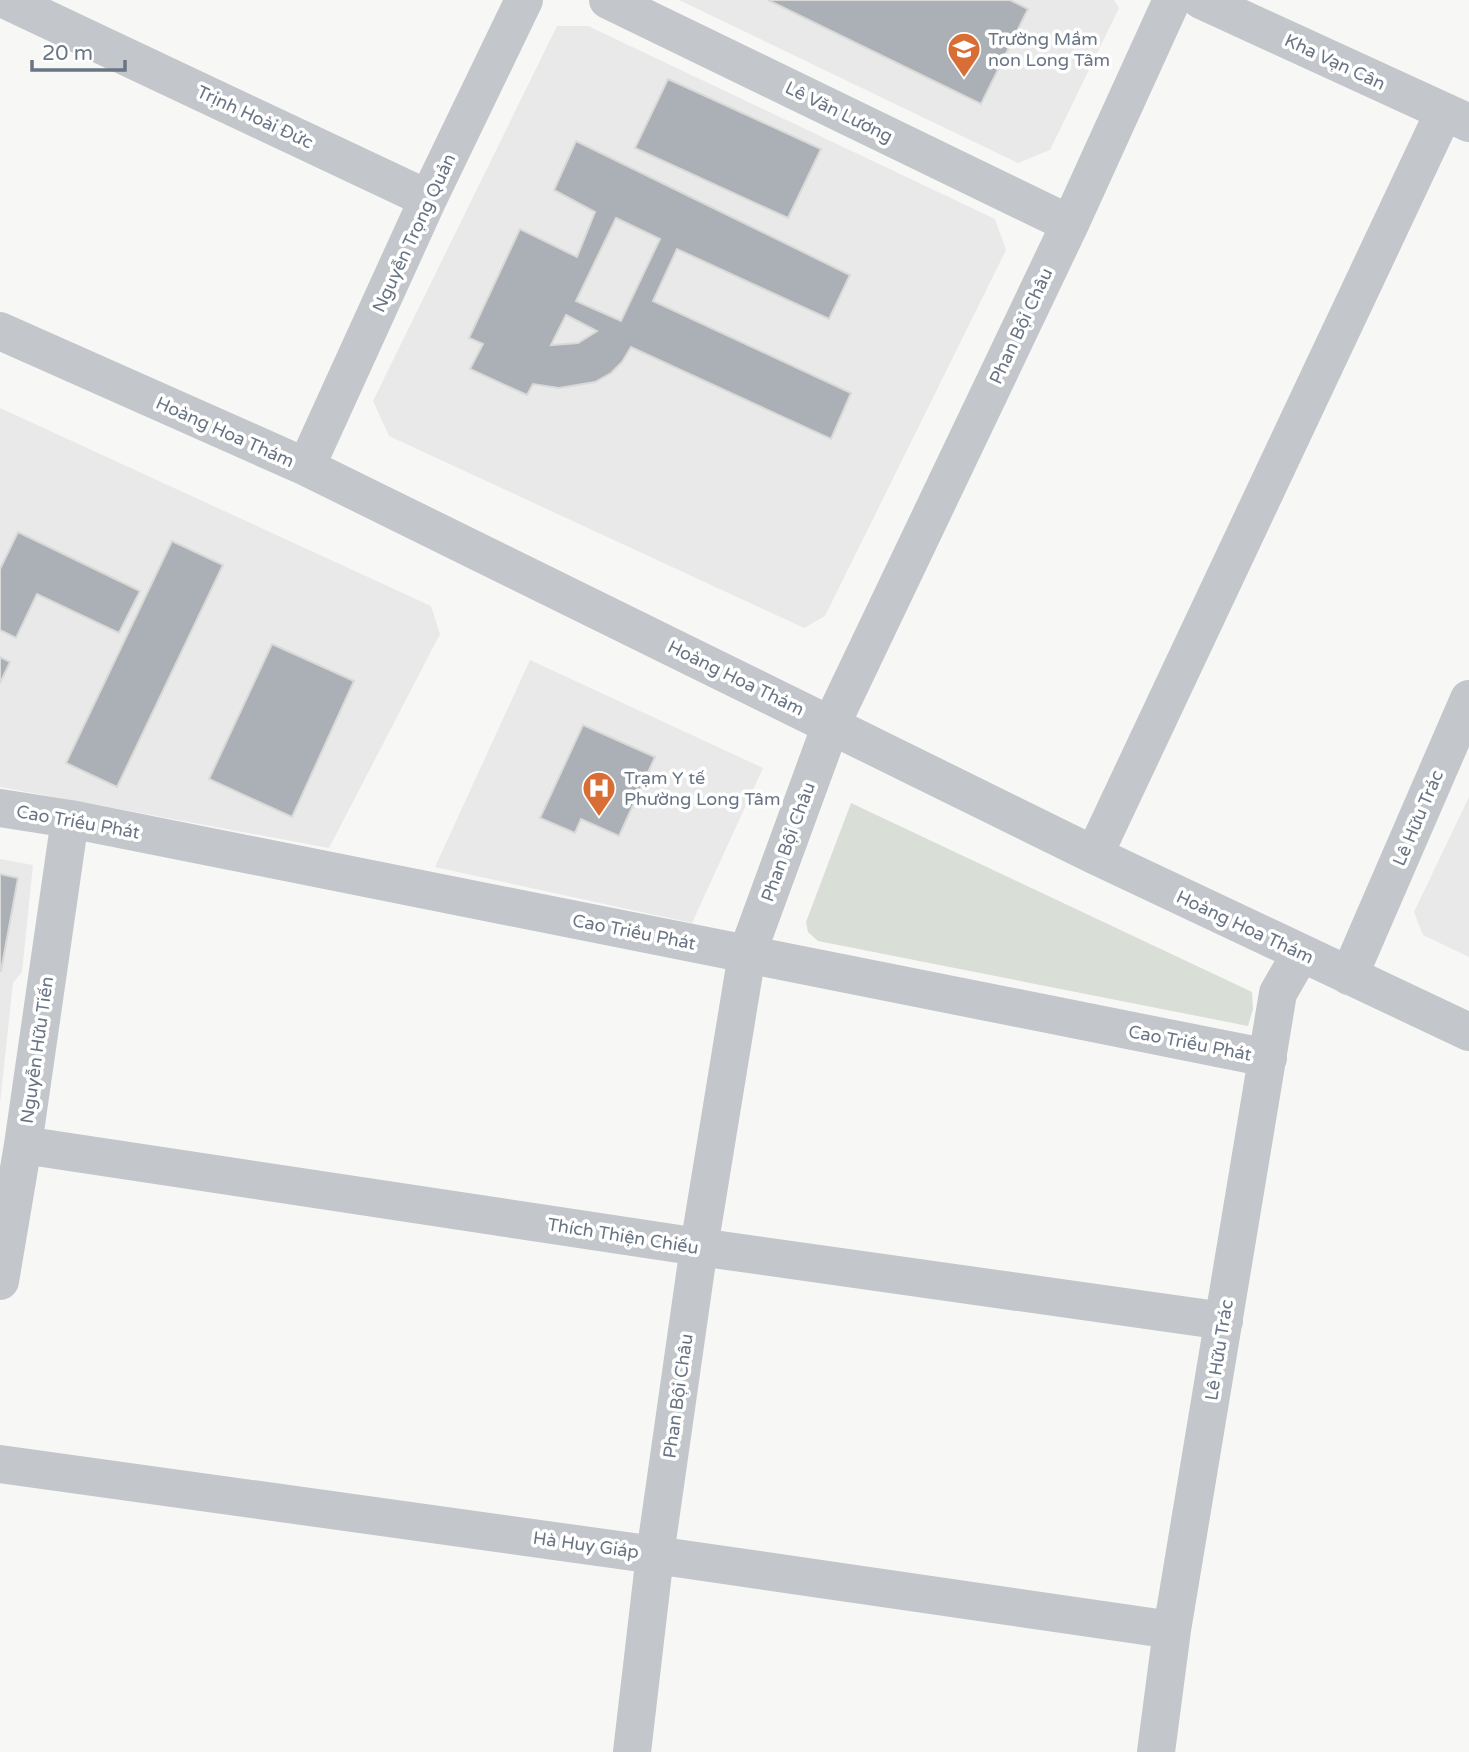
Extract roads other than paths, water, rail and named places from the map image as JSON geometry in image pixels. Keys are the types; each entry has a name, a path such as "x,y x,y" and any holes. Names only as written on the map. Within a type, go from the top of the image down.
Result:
{"street":[{"name":"Trịnh Hoài Đức","path":"6,0 428,199"},
{"name":"Nguyễn Trọng Quản","path":"306,467 428,199 524,0"},
{"name":"Lê Văn Lương","path":"608,0 1070,224"},
{"name":"Phan Bội Châu","path":"632,1752 655,1555 699,1247 747,954 831,725 1070,224 1172,0"},
{"name":"Kha Vạn Cân","path":"1201,0 1456,117"},
{"path":"1094,855 1456,117"},
{"name":"Hoàng Hoa Thám","path":"0,331 306,467 1094,855 1469,1032"},
{"name":"Lê Hữu Trác","path":"1349,976 1469,699"},
{"name":"Cao Triều Phát","path":"0,808 71,819 1268,1058"},
{"name":"Nguyễn Hữu Tiến","path":"0,1281 71,819"},
{"name":"Lê Hữu Trác","path":"1156,1752 1172,1630 1278,993 1301,953"},
{"name":"Thích Thiện Chiếu","path":"23,1145 699,1247 1224,1321"},
{"name":"Hà Huy Giáp","path":"0,1464 1172,1630"}],"place":[{"name":"Trường Mầm non Long Tâm","path":"964,79"},
{"name":"Trạm Y tế Phường Long Tâm","path":"599,818"}]}
